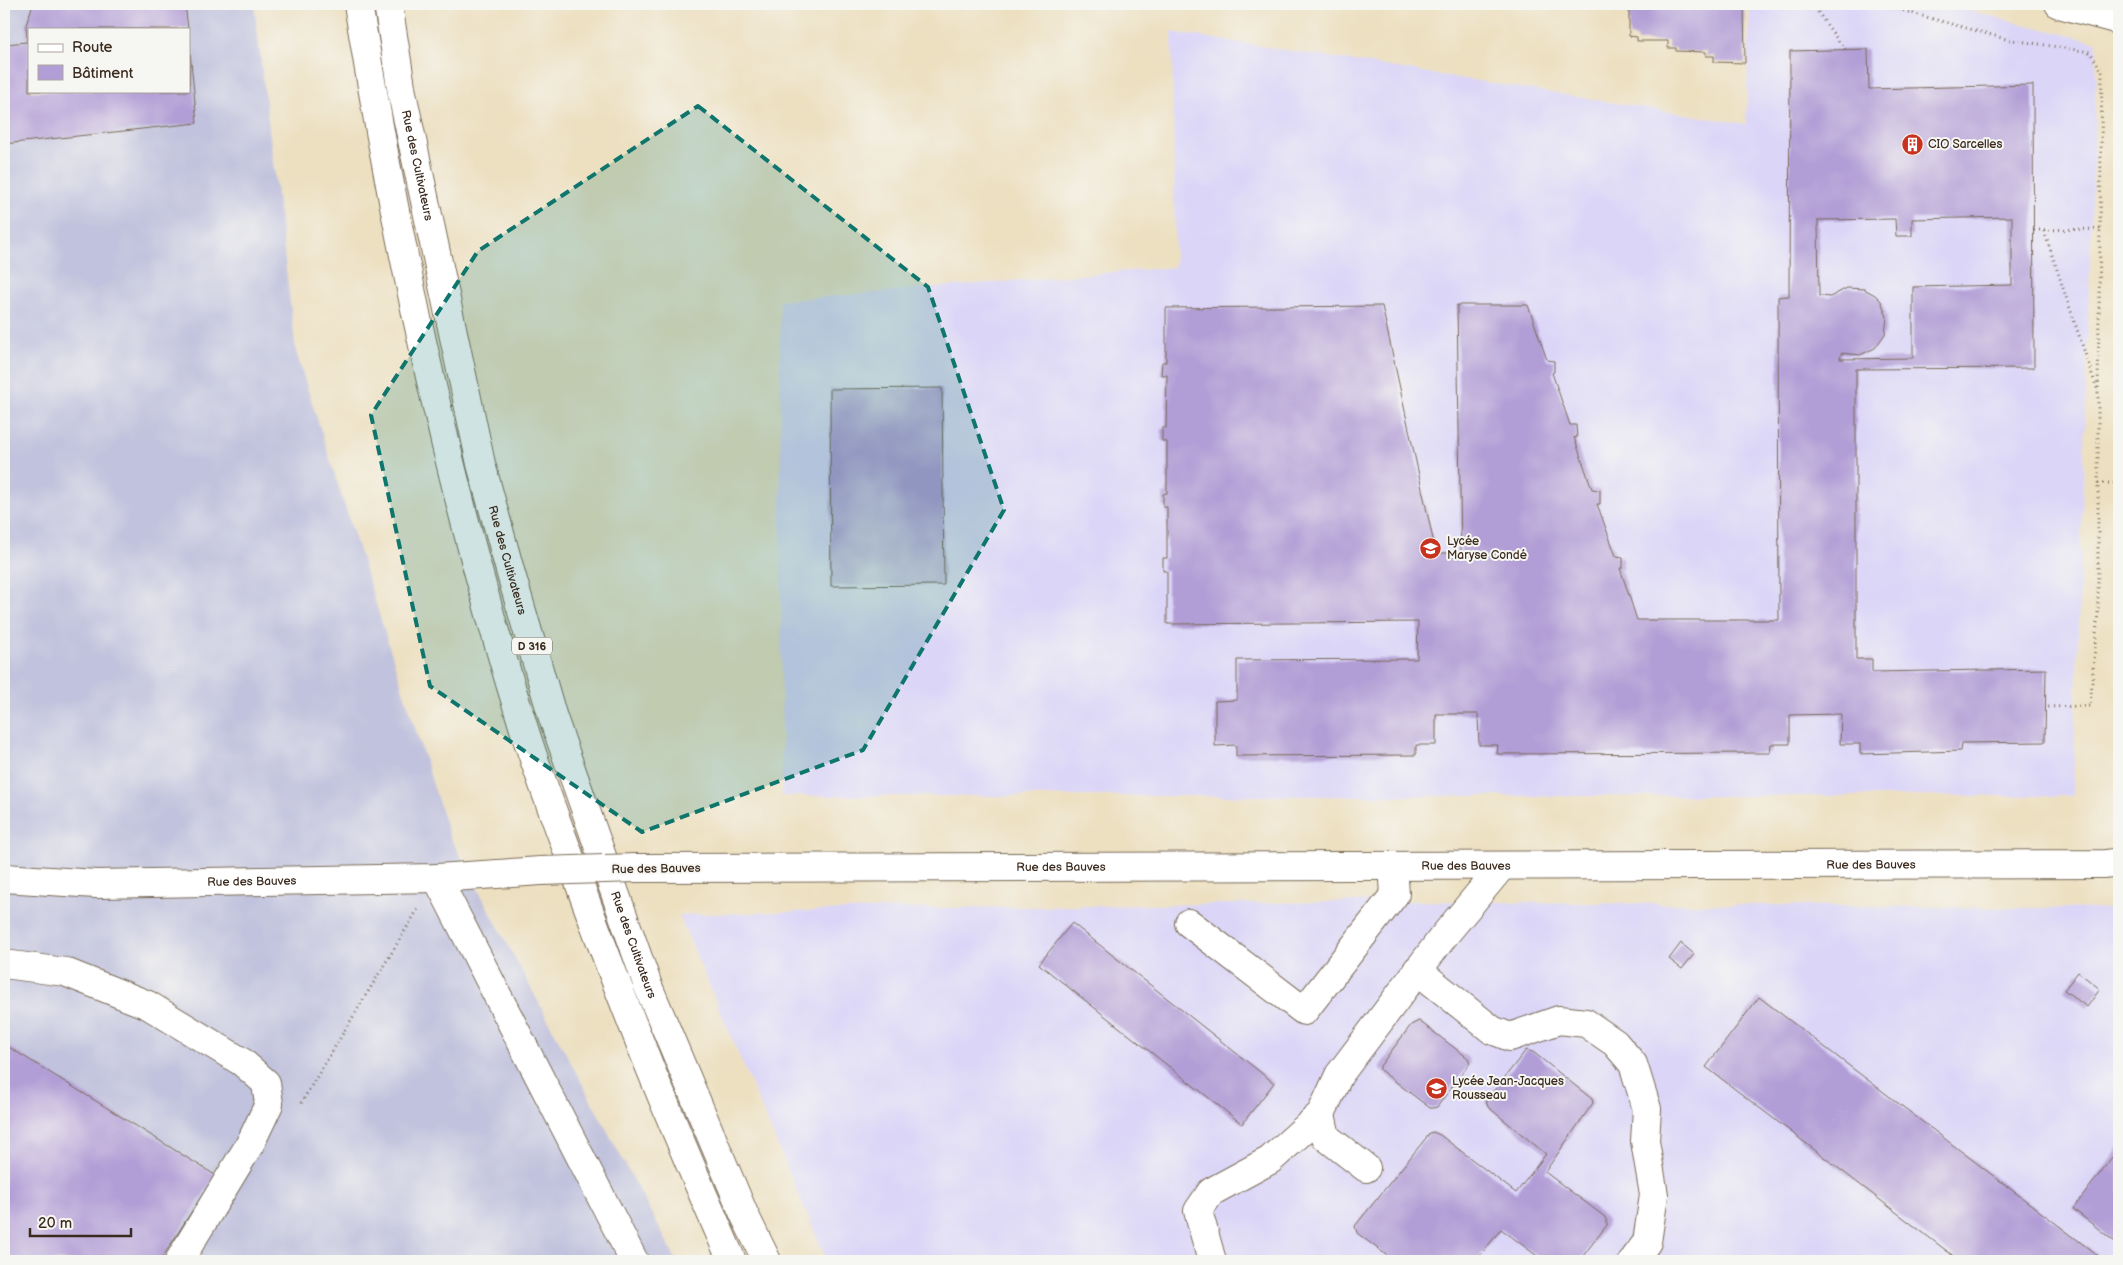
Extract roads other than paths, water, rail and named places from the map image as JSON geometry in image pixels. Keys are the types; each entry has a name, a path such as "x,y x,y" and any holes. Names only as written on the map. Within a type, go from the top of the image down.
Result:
{"street":[{"name":"D 316","path":"358,4 393,199 445,439 525,732 602,947 637,1038 732,1261"},
{"name":"Rue des Cultivateurs","path":"388,4 402,93 481,464 553,718 648,986 744,1214 767,1261"},
{"path":"2059,4 2119,20"},
{"name":"Rue des Bauves","path":"4,878 96,884 438,878 541,871 636,868 2105,864 2119,862"},
{"path":"1189,922 1304,1010 1395,894 1393,866"},
{"path":"1212,1261 1198,1211 1211,1192 1270,1160 1320,1114 1339,1074 1417,970 1502,866"},
{"path":"438,878 634,1261"},
{"path":"4,964 65,972 148,1005 242,1062 266,1084 269,1104 250,1144 179,1261"},
{"path":"1417,970 1492,1030 1510,1037 1559,1020 1586,1023 1616,1043 1633,1064 1647,1109 1645,1141 1654,1195 1647,1242 1633,1261"},
{"path":"1320,1114 1326,1136 1366,1168"}],"place":[{"name":"CIO Sarcelles","path":"1912,144"},
{"name":"Lycée Maryse Condé","path":"1431,548"},
{"name":"Lycée Jean-Jacques Rousseau","path":"1436,1088"}]}
